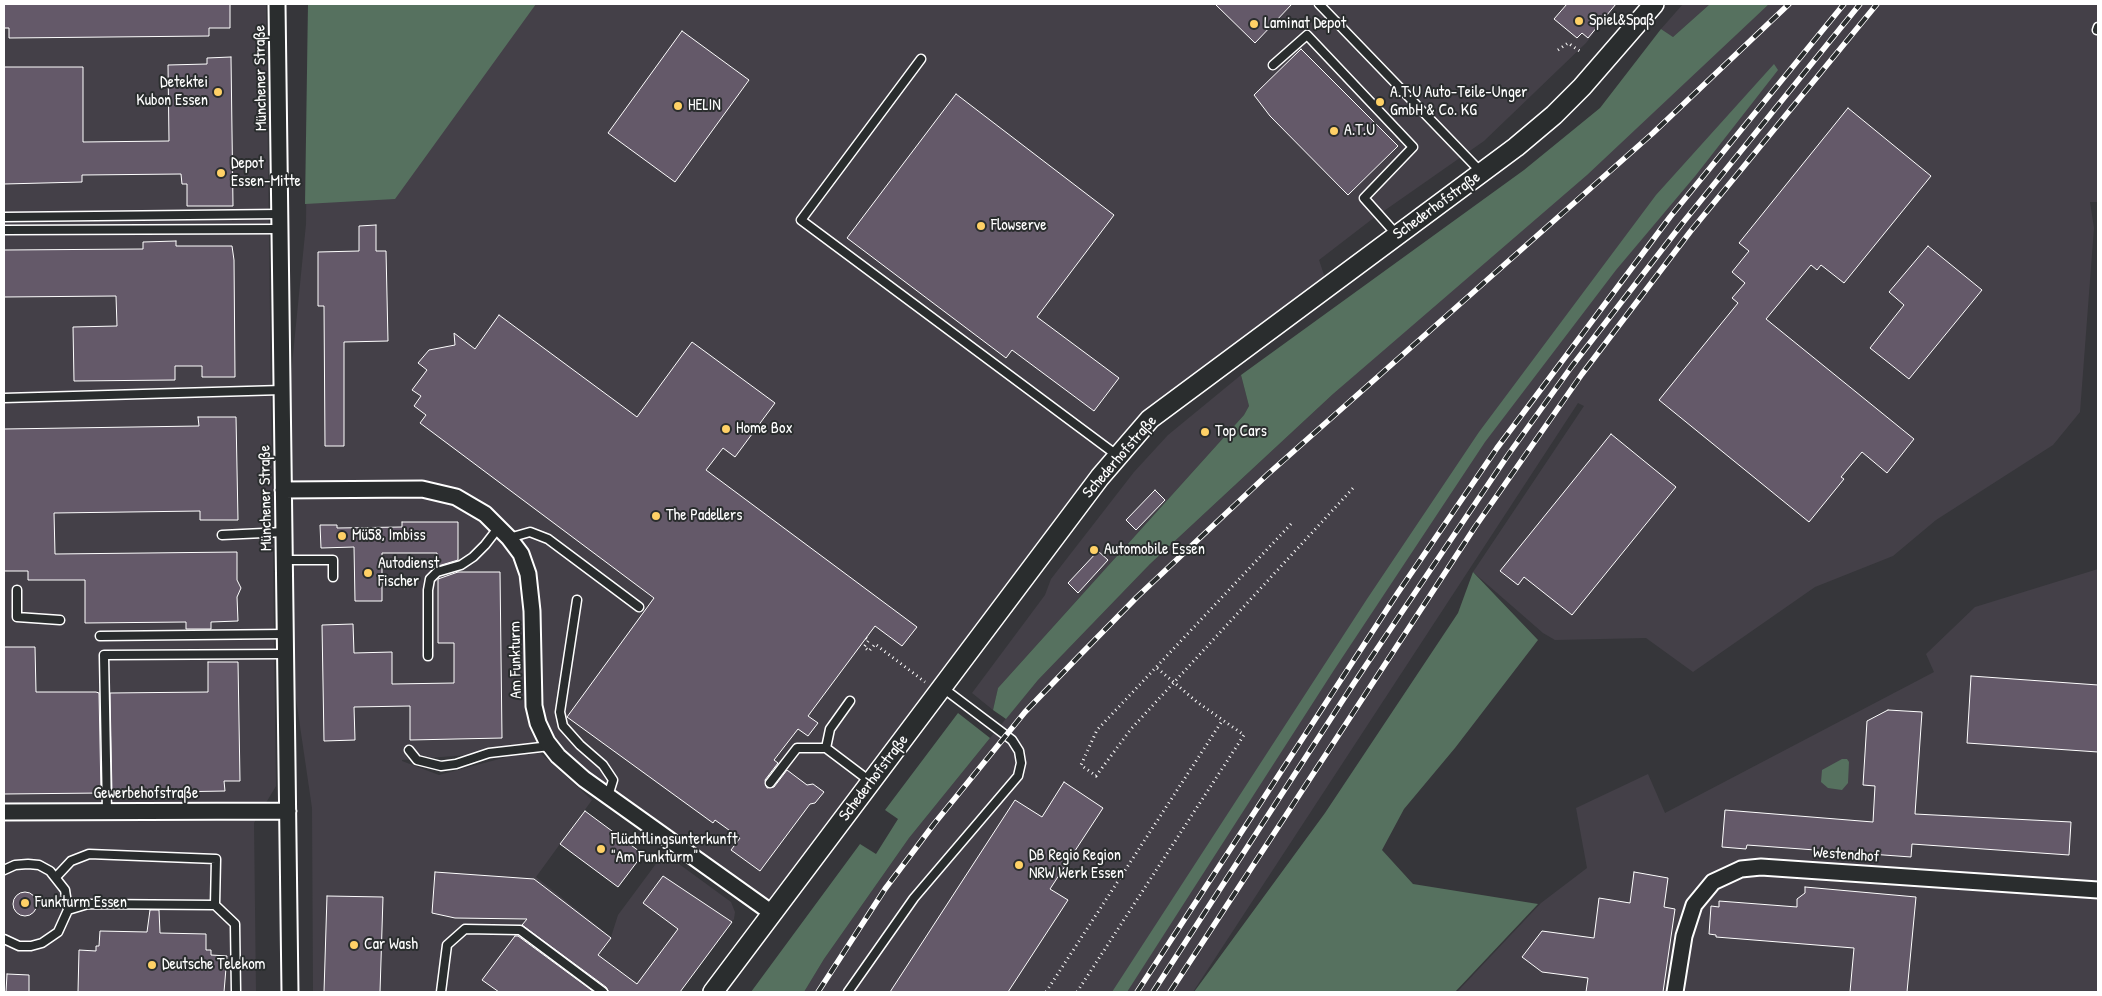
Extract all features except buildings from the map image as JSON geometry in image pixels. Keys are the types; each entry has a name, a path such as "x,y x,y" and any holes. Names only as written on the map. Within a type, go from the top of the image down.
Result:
{"street":[{"name":"Münchener Straße","path":"277,4 290,992"},
{"name":"Schederhofstraße","path":"713,992 1100,477 1150,419 1482,174 1554,115 1582,87 1654,4"},
{"name":"Am Funkturm","path":"283,490 380,487 422,489 456,497 471,505 504,532 521,554 528,574 532,611 534,706 538,723 550,746 584,779 772,914"},
{"name":"Gewerbehofstraße","path":"4,812 288,811"},
{"name":"Westendhof","path":"1675,992 1684,936 1694,905 1712,882 1741,868 1761,867 2098,890"}],"lane":[{"path":"1319,4 1482,174"},
{"path":"1272,65 1306,35 1413,147 1364,198 1397,235"},
{"path":"921,59 801,220 1118,456"},
{"path":"4,217 280,221"},
{"path":"4,230 280,221"},
{"path":"4,398 282,390"},
{"path":"222,535 284,532"},
{"path":"428,656 428,590 430,579 437,572 462,565 485,545 504,532 530,532 548,539 639,607"},
{"path":"284,560 333,560 334,577"},
{"path":"17,590 17,617 60,620"},
{"path":"578,600 560,712 563,726 580,745 603,765 613,780 608,796"},
{"path":"100,636 285,634"},
{"path":"107,812 104,655 285,654"},
{"path":"848,992 914,898 1018,776 1021,763 1019,751 1012,740 940,689"},
{"path":"826,748 830,730 850,702"},
{"path":"409,750 417,760 441,766 456,764 490,753 550,746"},
{"path":"770,783 797,748 826,748 871,782"},
{"path":"56,876 71,861 89,854 216,859 215,905"},
{"path":"4,870 15,865 39,865 56,876 65,890 68,910 62,927 53,937 42,944 18,946 4,939"},
{"path":"68,910 88,904 215,905 235,924 236,992"},
{"path":"441,992 447,945 465,929 520,930 603,992"}],"path":[{"path":"1558,50 1568,43 1581,52"},
{"path":"1291,524 1097,730 1081,765 1096,776 1131,729 1355,486"},
{"path":"866,638 870,640 864,647 869,651 875,644 940,689"},
{"path":"1077,992 1244,735 1222,721 1157,668"},
{"path":"1046,992 1222,721"}],"shaded area":[{"path":"4,4 266,4 276,786 254,823 256,992 4,992"},
{"path":"308,4 1617,4 1586,43 1484,141 1371,220 1319,260 1325,278 1145,413 769,904 567,760 538,751 592,800 536,877 611,937 618,915 664,853 731,902 735,912 734,919 680,992 313,992 312,808 289,651 287,415 306,224","holes":["533,750 439,775 402,760"]},
{"path":"1683,4 1710,4 1673,37 1661,29"},
{"path":"1769,4 2098,4 2098,202 2090,202 2094,228 2080,412 2053,445 1936,520 1893,556 1815,587 1693,672 1646,638 1555,640 1543,633 1473,572 1584,406 1578,403 1193,992 804,992 824,959 909,838 1038,680 1150,564 1333,394"},
{"path":"1241,375 1249,406 1244,415 998,688 993,710 972,693 1045,595 1051,579 1134,472 1168,435"},
{"path":"2098,569 2098,992 1457,992 1541,903 1587,868 1576,808 1648,774 1665,813 1934,672 1926,654 1975,607"}],"green space":[{"path":"308,4 536,4 395,199 305,204"},
{"path":"1710,4 1769,4 1587,175 1333,394 1150,564 1038,680 1006,719 993,710 998,688 1244,415 1249,406 1241,375 1524,170 1600,108 1661,29 1673,37"},
{"path":"1774,64 1778,70 1696,175 1616,270 1485,442 1334,670 1127,992 1112,992 1367,599 1479,432 1656,195"},
{"path":"1473,572 1538,640 1455,748 1404,809 1382,850 1413,884 1538,904 1455,992 1194,992 1325,813 1458,613"},
{"path":"958,713 990,738 909,838 824,959 804,992 751,992 860,844 876,854 898,819 885,810"},
{"path":"1842,759 1847,759 1849,762 1848,783 1842,790 1828,788 1821,782 1822,770"}],"railway":[{"path":"818,992 885,889 934,824 1025,712 1137,597 1268,474 1653,133 1789,4"},
{"path":"1137,992 1397,594 1497,448 1670,217 1844,4"},
{"path":"1153,992 1354,683 1508,455 1572,366 1681,225 1860,4"},
{"path":"1170,992 1475,527 1582,374 1690,232 1877,4"}],"place":[{"name":"Spiel&Spaß","path":"1579,21"},
{"name":"Laminat Depot","path":"1254,24"},
{"name":"Detektei Kubon Essen","path":"218,92"},
{"name":"A.T.U Auto-Teile-Unger GmbH & Co. KG","path":"1380,102"},
{"name":"HELIN","path":"678,106"},
{"name":"A.T.U","path":"1334,131"},
{"name":"Depot Essen-Mitte","path":"221,173"},
{"name":"Flowserve","path":"981,226"},
{"name":"Home Box","path":"726,429"},
{"name":"Top Cars","path":"1205,432"},
{"name":"The Padellers","path":"656,516"},
{"name":"Mü58, Imbiss","path":"342,536"},
{"name":"Automobile Essen","path":"1094,550"},
{"name":"Autodienst Fischer","path":"368,573"},
{"name":"Flüchtlingsunterkunft \"Am Funkturm\"","path":"601,849"},
{"name":"DB Regio Region NRW Werk Essen","path":"1019,865"},
{"name":"Funkturm Essen","path":"25,903"},
{"name":"Car Wash","path":"354,945"},
{"name":"Deutsche Telekom","path":"152,965"}]}
